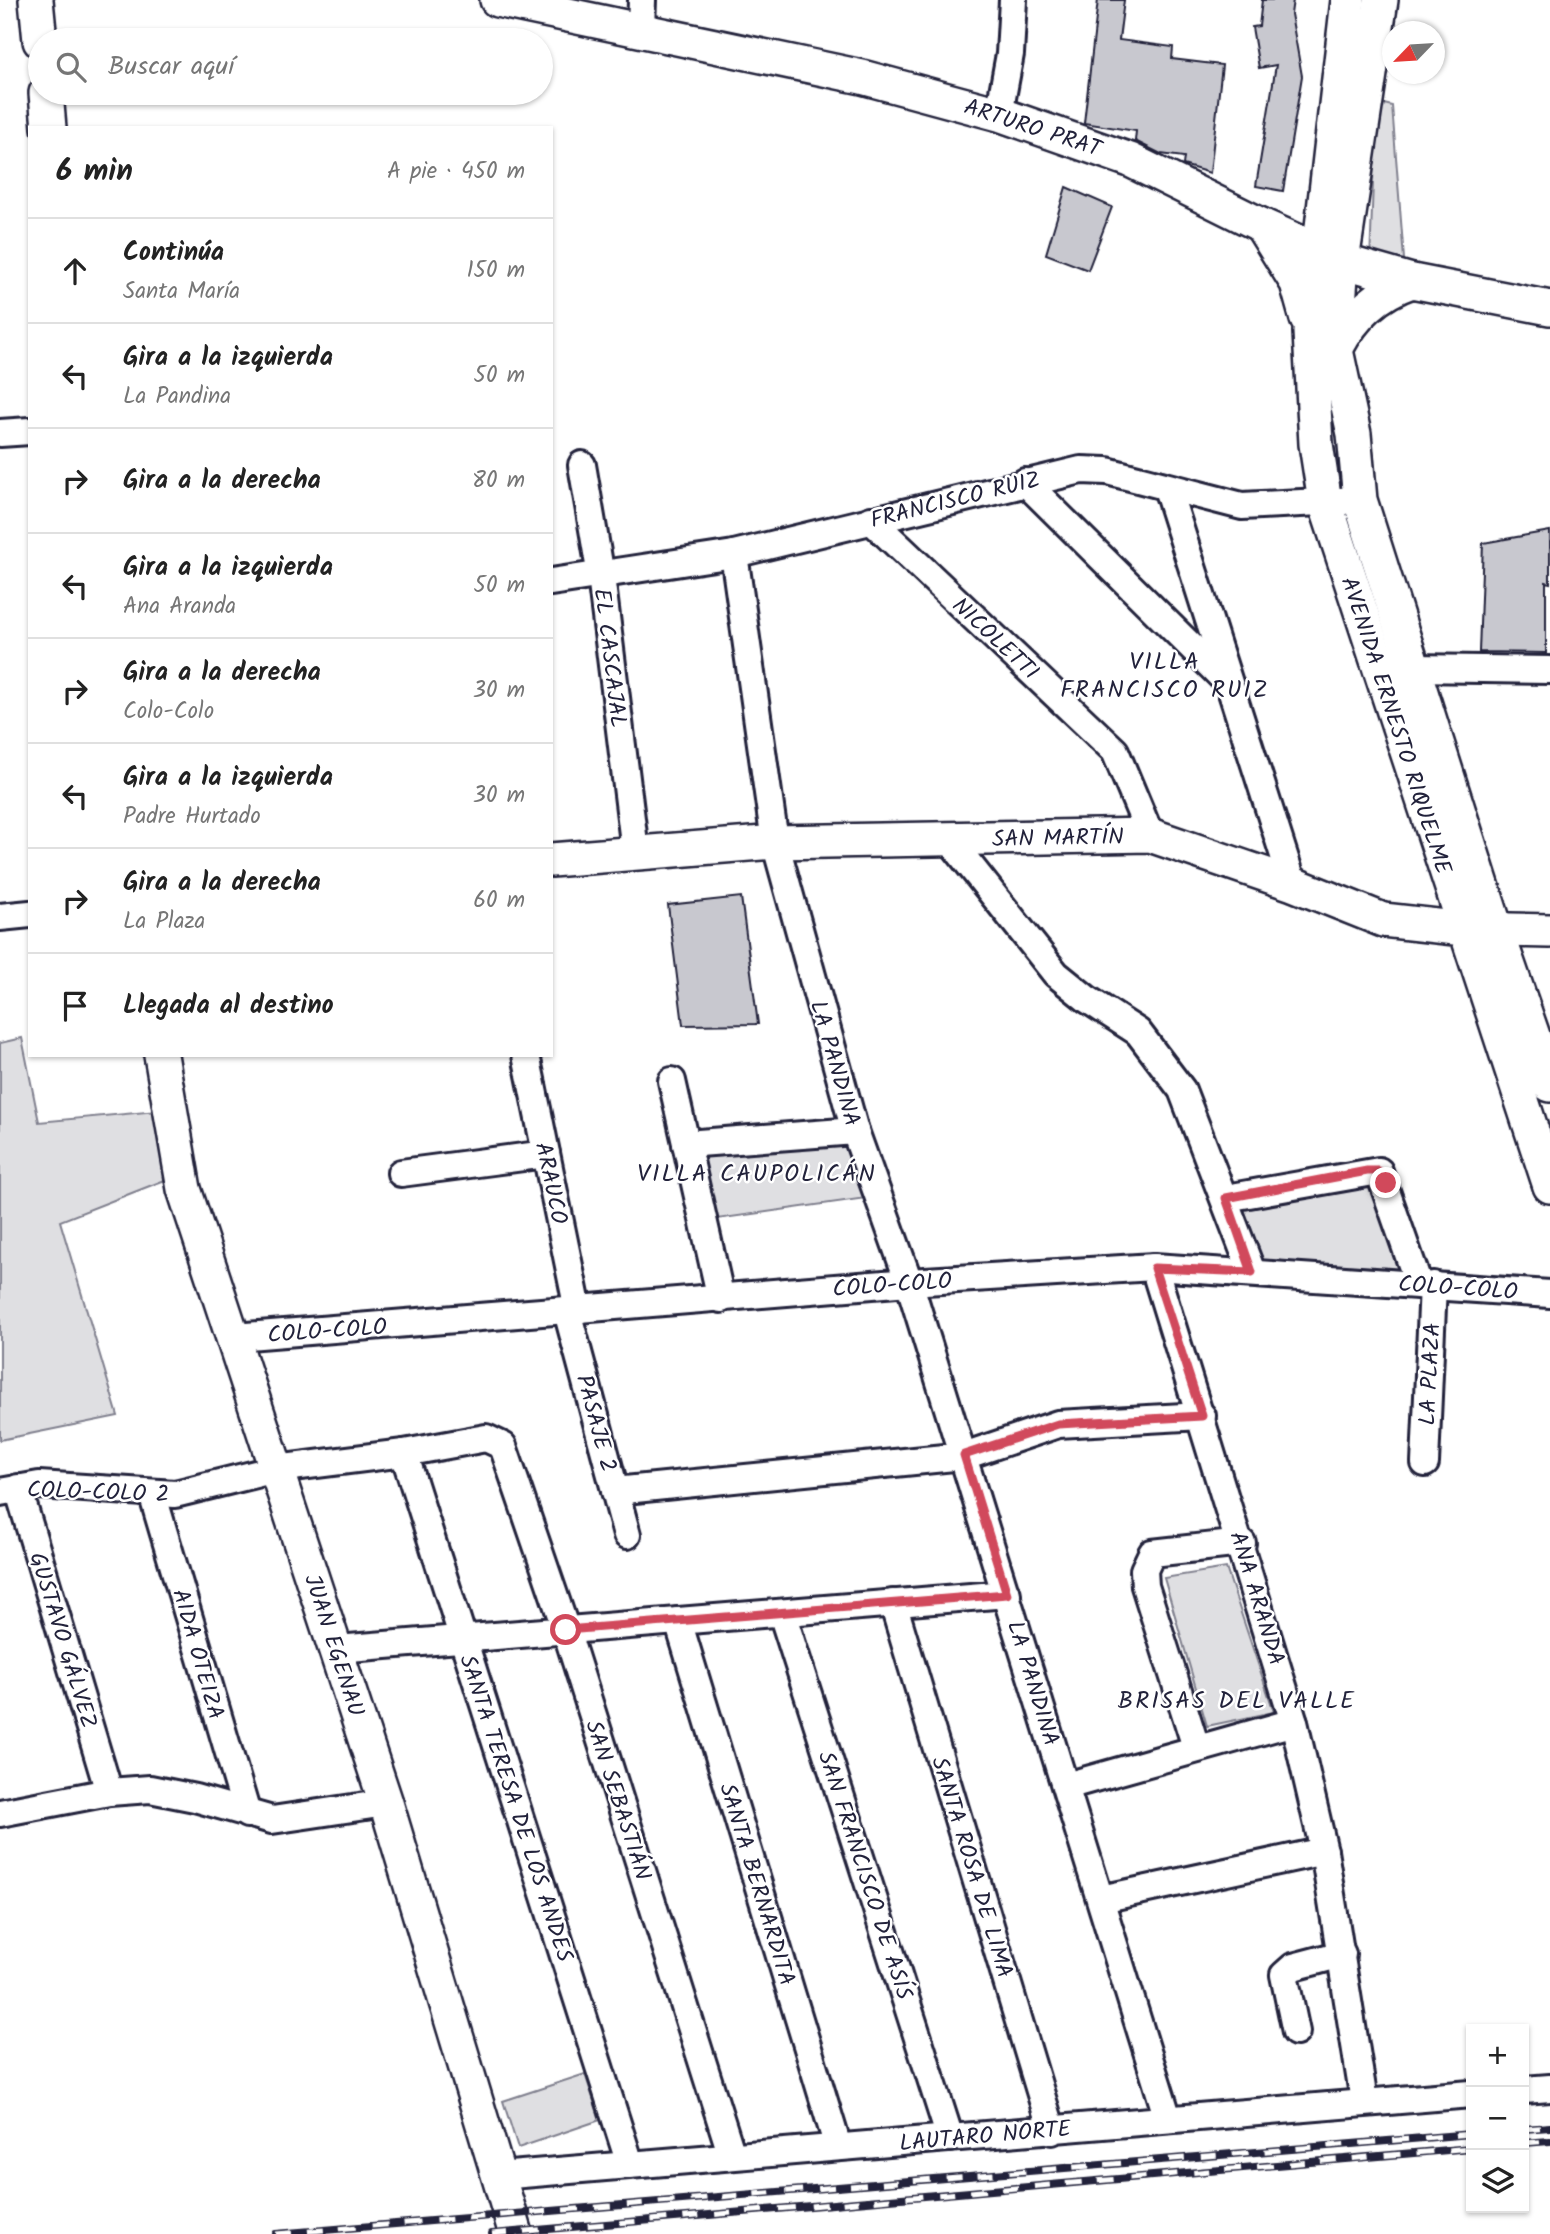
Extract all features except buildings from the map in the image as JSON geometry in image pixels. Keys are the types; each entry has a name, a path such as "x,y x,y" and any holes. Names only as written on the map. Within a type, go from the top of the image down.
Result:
{"main road":[{"path":"36,0 39,28"},
{"name":"ARTURO PRAT","path":"497,0 641,14 999,114 1130,160 1330,257 1412,281 1550,308"},
{"path":"1330,257 1348,0"},
{"path":"1330,257 1381,0"},
{"path":"47,105 49,126"},
{"path":"1261,225 1297,283 1323,341 1351,324 1368,305 1388,290 1412,281"},
{"name":"AVENIDA ERNESTO RIQUELME","path":"1330,257 1316,444 1325,502 1480,929 1550,1085"},
{"name":"AVENIDA ERNESTO RIQUELME","path":"1323,341 1354,434 1360,500 1413,668 1550,1186"},
{"name":"SAN MARTÍN","path":"553,859 775,842 1150,835 1293,884 1382,920 1480,929 1550,931"},
{"name":"JUAN EGENAU","path":"161,1057 184,1189 235,1337 386,1802 516,2234"}],"street":[{"path":"999,114 1010,54 1013,0"},
{"path":"0,433 28,431"},
{"name":"EL CASCAJAL","path":"582,465 601,576 635,851"},
{"name":"FRANCISCO RUIZ","path":"553,582 734,554 1081,470 1107,471 1242,506 1360,500"},
{"path":"1026,482 1228,683"},
{"path":"1167,488 1293,884"},
{"name":"NICOLETTI","path":"871,520 1115,751 1150,835"},
{"name":"LA PANDINA","path":"734,554 775,842 855,1132 909,1282 964,1455 1168,2119"},
{"path":"1413,668 1550,670"},
{"path":"949,839 1056,974 1087,999 1138,1031 1174,1077 1182,1090 1226,1198 1252,1272"},
{"path":"0,916 28,914"},
{"name":"ARAUCO","path":"526,1057 573,1311"},
{"path":"672,1081 721,1298"},
{"path":"686,1144 855,1132"},
{"path":"401,1173 546,1154"},
{"name":"LA PLAZA","path":"1226,1198 1379,1171 1426,1285 1425,1463"},
{"name":"COLO-COLO","path":"235,1337 909,1282 1154,1268 1252,1272 1550,1294"},
{"name":"ANA ARANDA","path":"1154,1268 1242,1543 1294,1722 1324,1851 1364,2101"},
{"name":"PASAJE 2","path":"573,1311 627,1535"},
{"path":"615,1491 964,1455 1058,1424 1202,1416"},
{"name":"COLO-COLO 2","path":"9,1490 58,1485 152,1493 192,1492 276,1469 404,1453 486,1438 503,1446"},
{"name":"SAN SEBASTIÁN","path":"503,1446 566,1630 732,2156"},
{"name":"SANTA TERESA DE LOS ANDES","path":"404,1453 630,2164"},
{"name":"GUSTAVO GÁLVEZ","path":"9,1490 109,1792"},
{"name":"AIDA OTEIZA","path":"152,1493 247,1814"},
{"path":"1196,1747 1145,1586 1144,1570 1152,1553 1242,1543"},
{"path":"337,1649 1007,1594"},
{"name":"SANTA ROSA DE LIMA","path":"893,1603 1052,2131"},
{"name":"SAN FRANCISCO DE ASÍS","path":"782,1613 950,2138"},
{"name":"SANTA BERNARDITA","path":"678,1621 838,2147"},
{"path":"1066,1786 1196,1747 1294,1722"},
{"path":"2,1806 150,1789 171,1792 247,1814 282,1819 386,1802"},
{"path":"1101,1899 1324,1851"},
{"path":"1296,2032 1284,1975 1293,1967 1342,1954"},
{"path":"1529,2090 1550,2088"},
{"name":"LAUTARO NORTE","path":"499,2176 1466,2094"}],"shaded area":[{"path":"1376,102 1392,106 1405,272 1370,262"},
{"path":"22,1038 39,1122 157,1111 170,1178 60,1221 118,1416 0,1440 0,1043"},
{"path":"847,1139 866,1198 717,1219 700,1155"},
{"path":"1376,1178 1420,1298 1257,1273 1232,1204"},
{"path":"1226,1568 1274,1712 1207,1726 1164,1578"},
{"path":"585,2074 600,2120 518,2148 503,2101"}],"railway":[{"path":"1529,2129 1550,2127"},
{"path":"276,2234 1466,2134"},
{"path":"1529,2143 1550,2141"},
{"path":"492,2234 1466,2148"}],"district":[{"name":"VILLA FRANCISCO RUIZ","path":"1165,675"},
{"name":"VILLA CAUPOLICÁN","path":"757,1173"},
{"name":"BRISAS DEL VALLE","path":"1237,1700"}],"route":[{"path":"566,1630 1007,1594 964,1455 1058,1424 1202,1416 1154,1268 1252,1272 1226,1198 1367,1171 1379,1171 1386,1183"}]}
